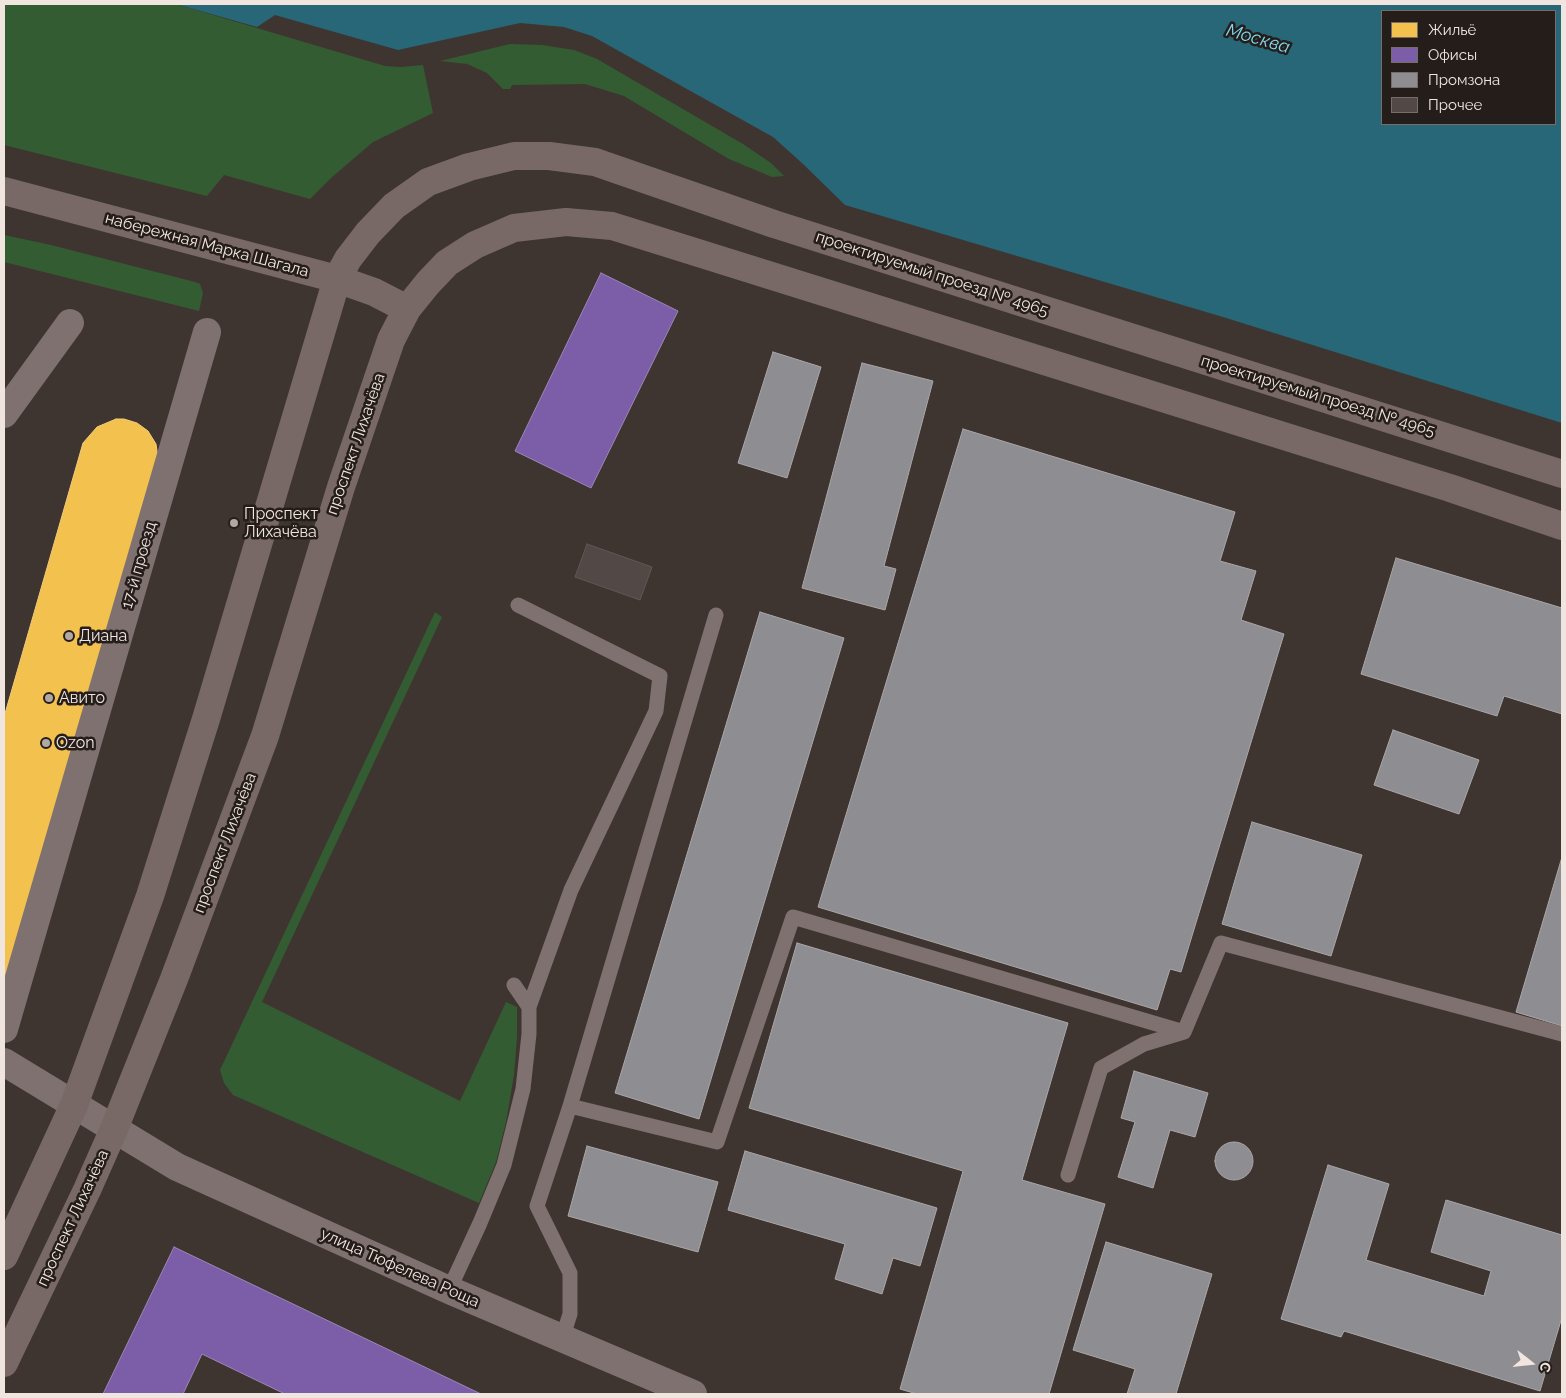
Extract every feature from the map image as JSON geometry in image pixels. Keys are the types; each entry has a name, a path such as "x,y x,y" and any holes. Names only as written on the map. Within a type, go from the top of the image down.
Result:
{"main road":[{"name":"проектируемый проезд № 4965","path":"338,279 348,259 368,233 394,206 428,182 469,167 514,156 550,156 595,162 774,224 1562,474"},
{"name":"набережная Марка Шагала","path":"4,191 338,279 374,292 407,308"},
{"path":"407,308 447,263 475,245 514,228 566,222 612,226 1440,485 1562,526"},
{"path":"4,1256 74,1105 150,896 206,719 338,279"},
{"name":"проспект Лихачёва","path":"4,1363 75,1217 114,1129 174,979 265,736 341,488 392,340 407,308"}],"street":[{"path":"4,414 70,323"},
{"name":"17-й проезд","path":"4,1029 207,332"},
{"name":"улица Тюфелева Роща","path":"4,1062 177,1167 448,1290 686,1393"}],"lane":[{"path":"448,1290 480,1223 504,1165 523,1089 529,1034 529,1007 571,890 656,711 660,676 518,605"},
{"path":"562,1339 570,1314 570,1273 537,1206 570,1106 716,615"},
{"path":"570,1106 717,1142 793,916 1184,1032"},
{"path":"1184,1032 1221,943 1562,1034"},
{"path":"514,985 529,1007"},
{"path":"1068,1175 1101,1068 1144,1044 1184,1032"}],"green space":[{"path":"4,4 176,4 385,66 423,65 433,113 373,142 310,199 224,175 207,196 4,145"},
{"path":"510,44 542,45 574,50 597,59 743,144 771,163 784,176 772,177 729,159 624,96 585,84 512,85 510,89 503,89 487,73 467,64 440,61"},
{"path":"4,235 51,245 195,282 200,284 203,293 199,311 4,262"},
{"path":"435,612 442,617 262,1002 460,1101 506,1002 517,1007 514,1075 506,1122 496,1162 479,1203 233,1095 224,1083 220,1070"}],"water":[{"name":"Москва","path":"176,4 1562,4 1562,423 1223,317 845,205 773,137 592,36 564,27 520,23 398,50 275,15 257,27"}],"building: Жильё":[{"path":"116,419 137,423 148,431 156,444 158,458 4,989 4,717 83,443 97,427"}],"building: Офисы":[{"path":"601,273 678,311 591,488 515,451"},
{"path":"174,1247 481,1394 285,1394 202,1354 183,1394 103,1394"}],"building: Промзона":[{"path":"773,352 821,367 787,478 738,463"},
{"path":"862,363 933,381 884,566 896,569 885,610 802,588"},
{"path":"963,429 1235,512 1220,561 1256,571 1241,620 1284,634 1181,972 1170,969 1157,1010 818,907"},
{"path":"1396,558 1562,608 1562,714 1504,696 1497,716 1361,674"},
{"path":"760,612 844,638 699,1119 615,1093"},
{"path":"1393,730 1479,760 1459,814 1374,785"},
{"path":"1252,822 1362,855 1331,956 1222,924"},
{"path":"1562,857 1562,1026 1516,1012"},
{"path":"797,943 1068,1023 1022,1180 1105,1204 1049,1394 917,1394 900,1389 963,1171 749,1108"},
{"path":"1134,1071 1208,1093 1195,1137 1170,1130 1153,1188 1118,1177 1135,1122 1121,1118"},
{"path":"1234,1142 1241,1143 1247,1148 1252,1154 1252,1168 1247,1174 1241,1179 1234,1180 1227,1179 1221,1174 1216,1168 1215,1161 1216,1154 1221,1148 1227,1143"},
{"path":"587,1146 718,1182 698,1252 568,1216"},
{"path":"745,1151 937,1208 920,1266 893,1258 882,1294 835,1279 845,1244 728,1210"},
{"path":"1328,1165 1389,1184 1366,1260 1484,1296 1491,1271 1431,1252 1446,1200 1562,1235 1562,1317 1540,1391 1344,1331 1341,1337 1281,1319"},
{"path":"1106,1242 1212,1274 1176,1394 1127,1394 1135,1369 1073,1350"}],"building: Прочее":[{"path":"587,544 652,567 640,600 575,577"}],"place":[{"name":"Проспект Лихачёва","path":"234,523"},
{"name":"Диана","path":"69,636"},
{"name":"Авито","path":"49,698"},
{"name":"Ozon","path":"46,743"}]}
